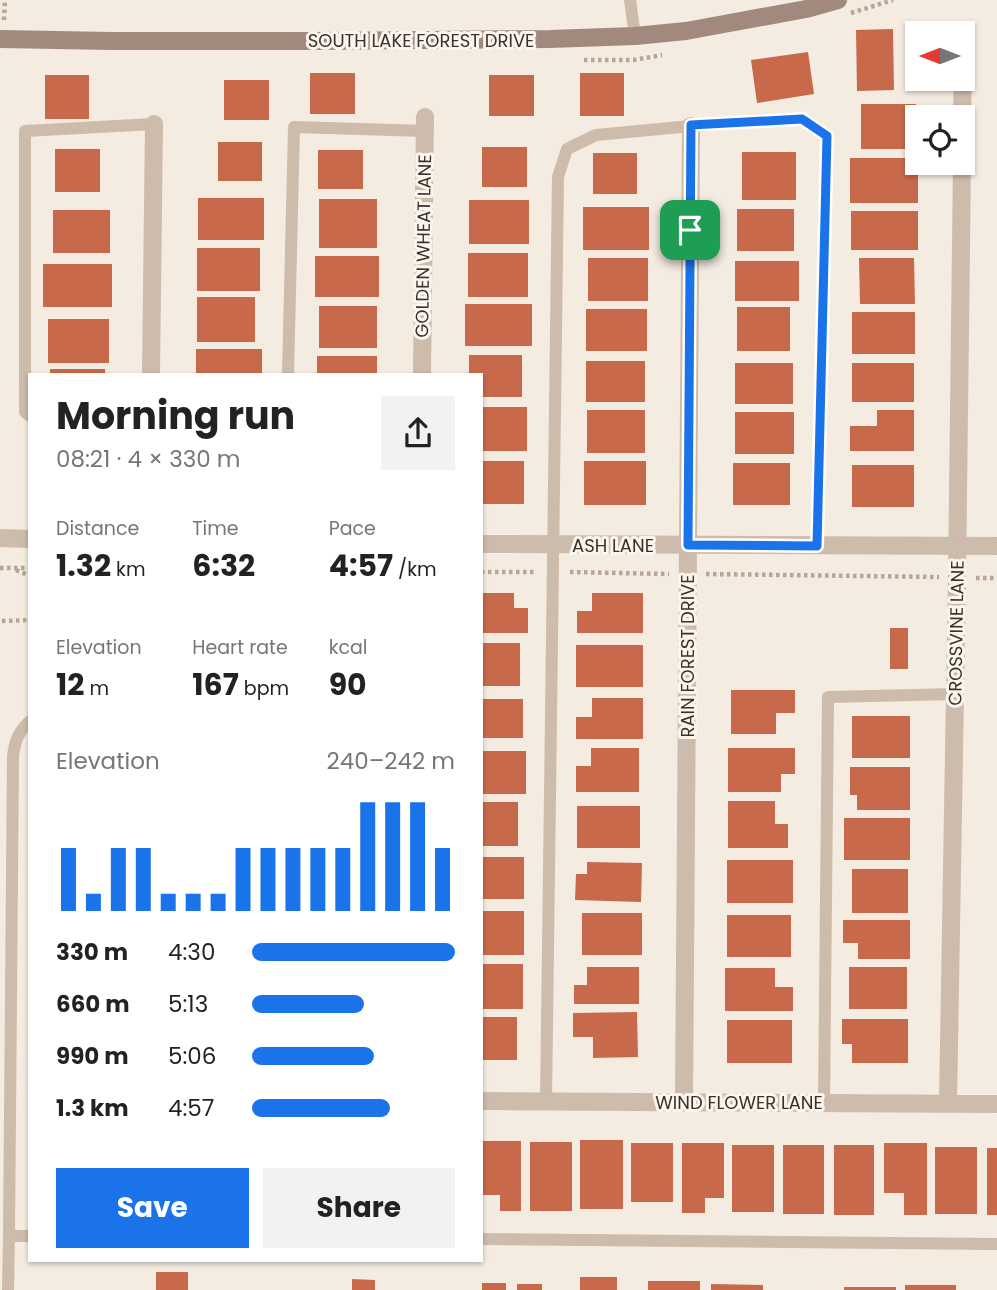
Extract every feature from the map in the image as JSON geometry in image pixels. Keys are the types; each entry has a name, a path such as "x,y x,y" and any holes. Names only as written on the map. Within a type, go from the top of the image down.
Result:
{"main road":[{"name":"SOUTH LAKE FOREST DRIVE","path":"0,39 315,41 635,37 686,31 806,9 838,0"}],"street":[{"path":"152,373 154,124"},
{"name":"GOLDEN WHEAT LANE","path":"422,373 425,124"},
{"name":"RAIN FOREST DRIVE","path":"684,1102 691,125"},
{"name":"CROSSVINE LANE","path":"948,1103 962,175"},
{"path":"0,538 28,539"},
{"name":"ASH LANE","path":"483,544 997,546"},
{"name":"WIND FLOWER LANE","path":"483,1101 997,1104"}],"lane":[{"path":"630,0 635,37"},
{"path":"547,1102 558,177 567,149 596,135 691,125 802,119 827,136 817,546"},
{"path":"28,414 25,412 25,131 154,124"},
{"path":"288,373 294,127 425,124"},
{"path":"824,1103 828,697 955,694"},
{"path":"8,1290 13,756 18,734 28,723"},
{"path":"9,1236 28,1236"},
{"path":"483,1239 997,1244"}],"path":[{"path":"0,568 28,568"},
{"path":"12,568 28,575"},
{"path":"483,572 997,578"},
{"path":"2,621 28,620"}],"building":[{"path":"893,29 894,90 857,91 856,30"},
{"path":"808,52 814,94 757,103 751,60"},
{"path":"310,73 355,73 355,114 310,114"},
{"path":"580,73 624,73 624,116 580,116"},
{"path":"45,75 89,75 89,119 45,119"},
{"path":"489,75 534,75 534,116 489,116"},
{"path":"224,80 269,80 269,120 224,120"},
{"path":"861,104 916,104 905,105 905,149 861,149"},
{"path":"218,142 262,142 262,181 218,181"},
{"path":"482,147 527,147 527,187 482,187"},
{"path":"55,149 100,149 100,192 55,192"},
{"path":"318,150 363,150 363,189 318,189"},
{"path":"742,152 796,152 796,200 742,200"},
{"path":"593,153 637,153 637,194 593,194"},
{"path":"850,158 905,158 905,175 918,175 918,203 850,203"},
{"path":"198,198 264,198 264,240 198,240"},
{"path":"319,199 377,199 377,248 319,248"},
{"path":"469,200 529,200 529,244 469,244"},
{"path":"583,207 649,207 649,250 583,250"},
{"path":"737,209 794,209 794,251 737,251"},
{"path":"53,210 110,210 110,253 53,253"},
{"path":"851,211 918,211 918,250 851,250"},
{"path":"197,248 260,248 260,291 197,291"},
{"path":"468,253 528,253 528,297 468,297"},
{"path":"315,256 379,256 379,297 315,297"},
{"path":"588,258 648,258 648,301 588,301"},
{"path":"859,258 914,258 915,304 860,304"},
{"path":"735,261 799,261 799,301 735,301"},
{"path":"43,264 112,264 112,307 43,307"},
{"path":"197,297 255,297 255,342 197,342"},
{"path":"465,304 532,304 532,346 465,346"},
{"path":"319,306 377,306 377,348 319,348"},
{"path":"737,307 790,307 790,351 737,351"},
{"path":"586,309 647,309 647,351 586,351"},
{"path":"852,312 915,312 915,354 852,354"},
{"path":"48,319 109,319 109,363 48,363"},
{"path":"196,349 262,349 262,373 196,373"},
{"path":"469,355 522,355 522,397 483,397 483,373 469,373"},
{"path":"317,356 377,356 377,373 317,373"},
{"path":"586,361 645,361 645,402 586,402"},
{"path":"735,363 793,363 793,404 735,404"},
{"path":"852,363 914,363 914,402 852,402"},
{"path":"50,369 105,369 105,373 50,373"},
{"path":"483,407 527,407 527,451 483,451"},
{"path":"587,410 645,410 645,453 587,453"},
{"path":"877,410 914,410 914,451 850,451 850,426 877,426"},
{"path":"735,412 794,412 794,454 735,454"},
{"path":"483,461 524,461 524,504 483,504"},
{"path":"584,461 646,461 646,505 584,505"},
{"path":"733,463 790,463 790,505 733,505"},
{"path":"852,465 914,465 914,507 852,507"},
{"path":"483,593 514,593 514,608 528,608 528,633 483,633"},
{"path":"592,593 643,593 643,633 577,633 577,611 592,611"},
{"path":"890,628 908,628 908,669 890,669"},
{"path":"483,643 520,643 520,686 483,686"},
{"path":"576,645 643,645 643,687 576,687"},
{"path":"731,690 795,690 795,713 776,713 776,734 731,734"},
{"path":"592,698 643,698 643,739 576,739 576,717 592,717"},
{"path":"483,699 523,699 523,738 483,738"},
{"path":"852,716 910,716 910,758 852,758"},
{"path":"591,748 639,748 639,792 576,792 576,766 591,766"},
{"path":"728,748 795,748 795,774 781,774 781,792 728,792"},
{"path":"483,751 526,751 526,794 483,794"},
{"path":"850,767 910,767 910,810 857,810 857,795 850,795"},
{"path":"728,801 775,801 775,824 788,824 788,848 728,848"},
{"path":"483,802 518,802 518,846 483,846"},
{"path":"577,806 640,806 640,848 577,848"},
{"path":"844,818 910,818 910,860 844,860"},
{"path":"483,857 524,857 524,899 483,899"},
{"path":"727,860 793,860 793,903 727,903"},
{"path":"587,862 642,863 641,902 575,900 576,874 587,874"},
{"path":"852,869 908,869 908,913 852,913"},
{"path":"483,911 524,911 524,955 483,955"},
{"path":"582,913 642,913 642,955 582,955"},
{"path":"727,915 791,915 791,957 727,957"},
{"path":"843,920 910,920 910,959 858,959 858,943 843,943"},
{"path":"483,964 523,964 523,1009 483,1009"},
{"path":"587,967 639,967 639,1004 574,1004 574,985 587,985"},
{"path":"849,967 907,967 907,1009 849,1009"},
{"path":"725,968 775,968 775,987 793,987 793,1011 725,1011"},
{"path":"637,1012 638,1057 593,1058 593,1037 573,1037 573,1013"},
{"path":"483,1017 517,1017 517,1060 483,1060"},
{"path":"842,1019 908,1019 908,1063 852,1063 852,1044 842,1044"},
{"path":"727,1020 792,1020 792,1063 727,1063"},
{"path":"580,1140 623,1140 623,1209 580,1209"},
{"path":"483,1141 521,1141 521,1211 500,1211 500,1195 483,1195"},
{"path":"530,1142 572,1142 572,1211 530,1211"},
{"path":"631,1143 673,1143 673,1202 631,1202"},
{"path":"682,1143 724,1143 724,1198 705,1198 705,1213 682,1213"},
{"path":"884,1143 927,1143 927,1215 904,1215 904,1193 884,1193"},
{"path":"732,1145 774,1145 774,1212 732,1212"},
{"path":"783,1145 824,1145 824,1214 783,1214"},
{"path":"834,1145 874,1145 874,1215 834,1215"},
{"path":"935,1147 977,1147 977,1214 935,1214"},
{"path":"987,1148 997,1148 997,1215 987,1215"},
{"path":"156,1272 188,1272 188,1290 156,1290"},
{"path":"580,1277 617,1277 617,1290 580,1290"},
{"path":"352,1279 375,1280 375,1290 352,1290"},
{"path":"648,1281 700,1281 700,1290 648,1290"},
{"path":"482,1283 506,1283 506,1290 482,1290"},
{"path":"517,1284 542,1284 542,1290 517,1290"},
{"path":"711,1284 763,1285 763,1290 711,1290"},
{"path":"905,1285 956,1285 956,1290 905,1290"},
{"path":"844,1287 896,1287 896,1290 844,1290"}],"route":[{"path":"802,119 827,136 817,546 688,545 690,230 691,125 802,119"}]}
